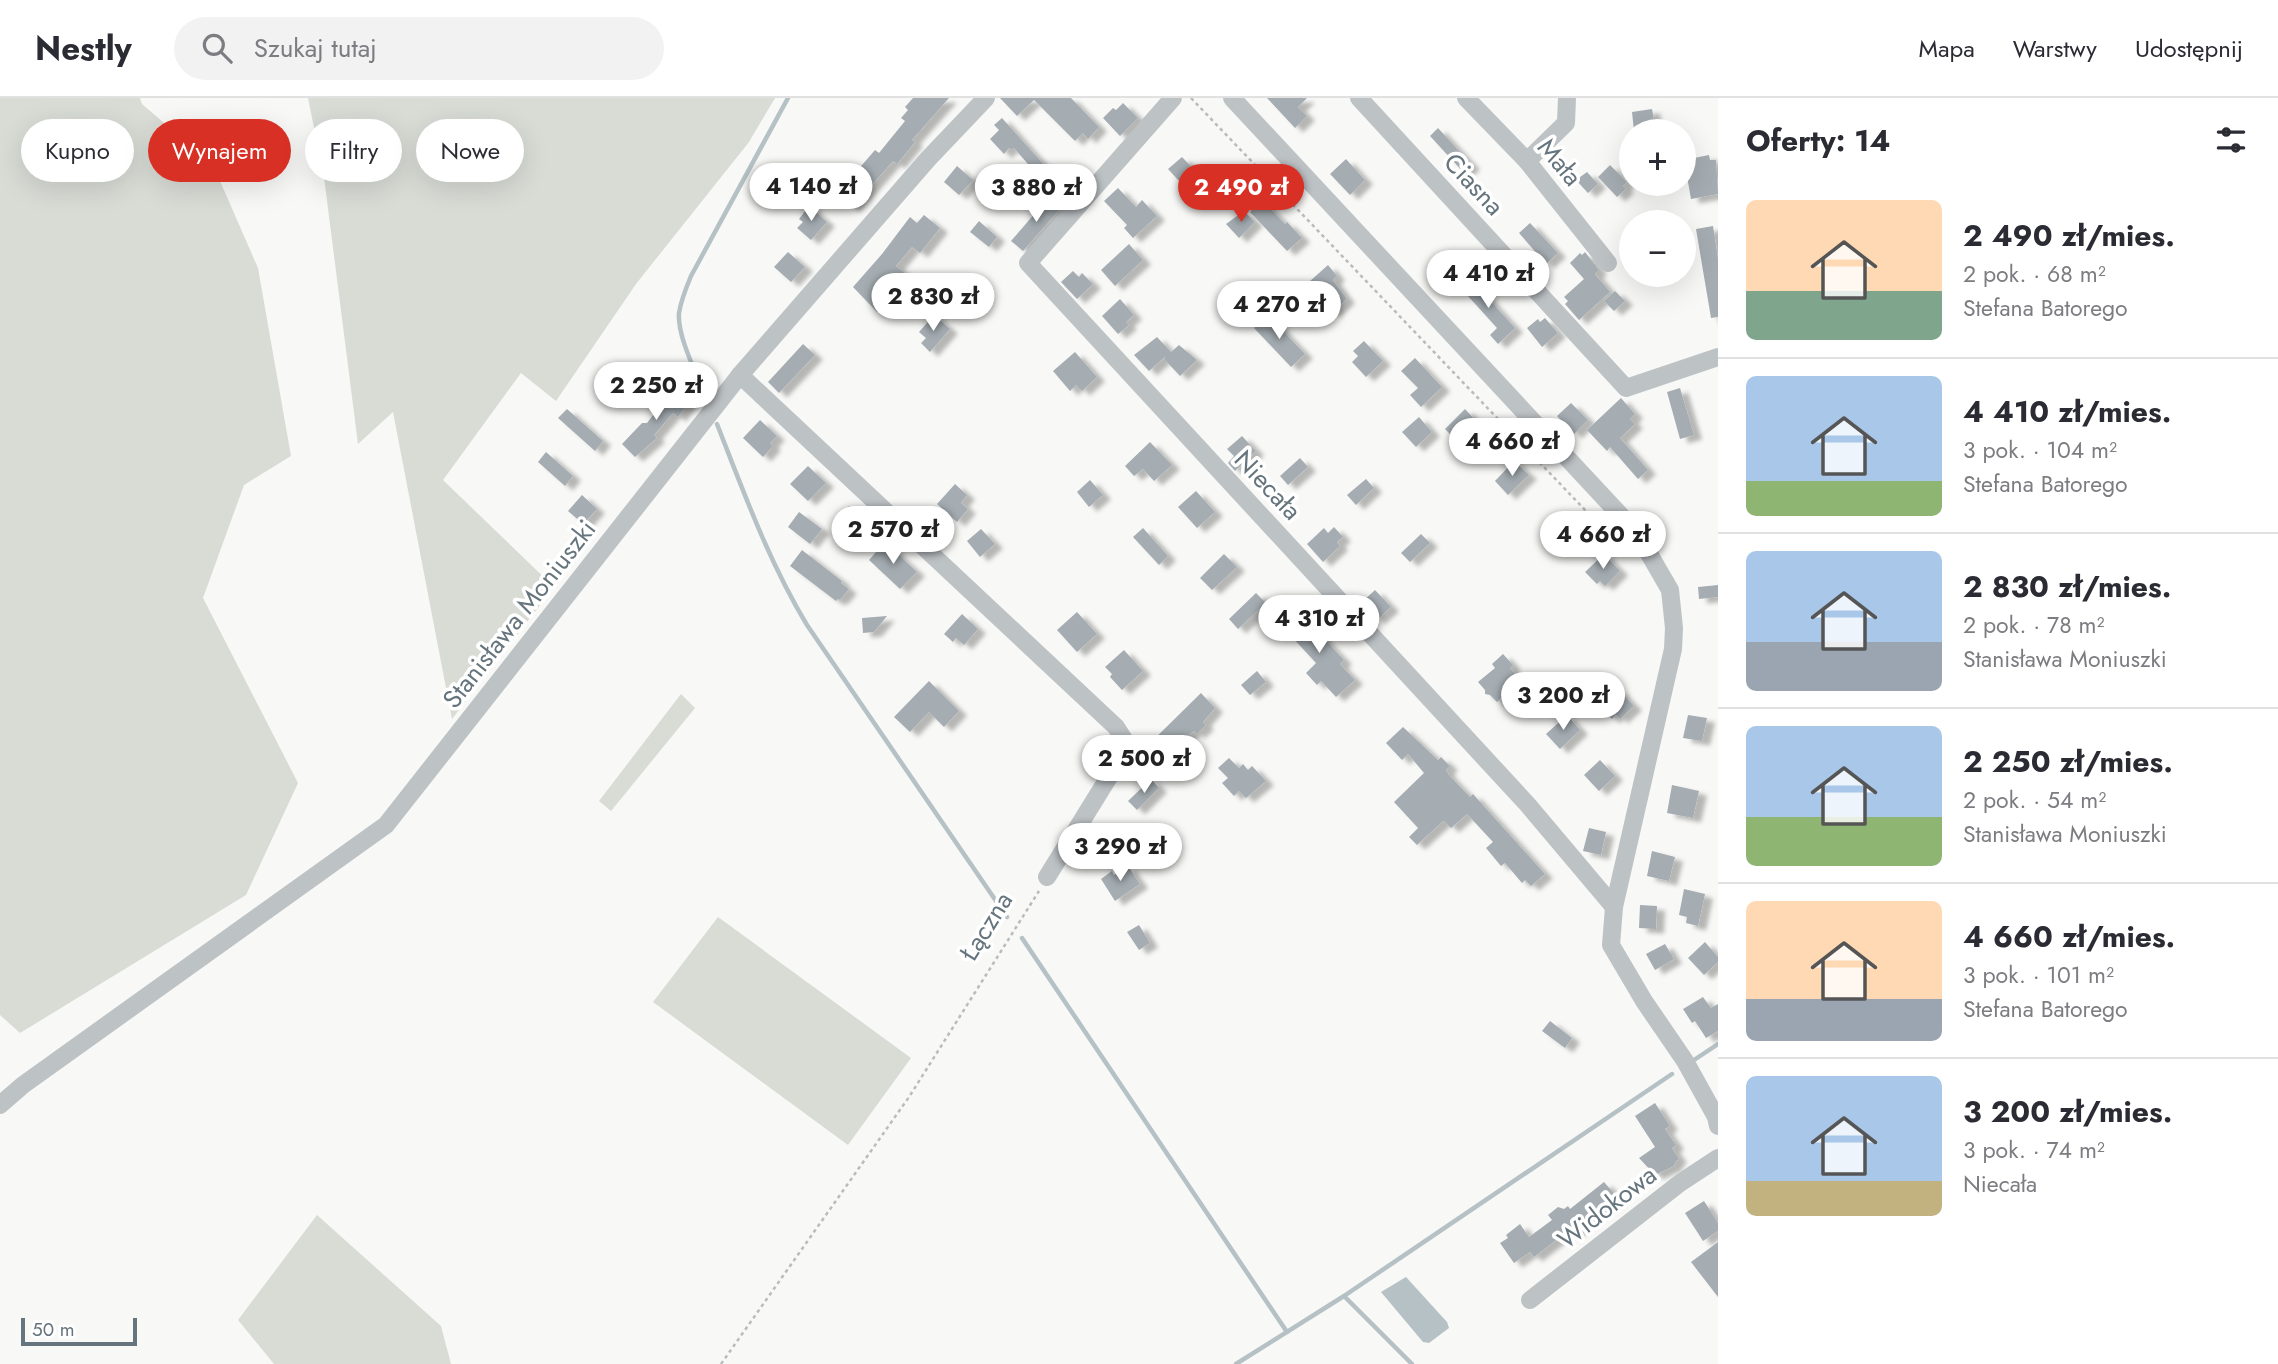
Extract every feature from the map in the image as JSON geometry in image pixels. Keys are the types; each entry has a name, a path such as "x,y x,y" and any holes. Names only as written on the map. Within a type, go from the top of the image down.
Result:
{"street":[{"name":"Stanisława Moniuszki","path":"0,1105 23,1085 386,825 740,375 928,159 986,98"},
{"name":"Niecała","path":"1173,98 1028,263 1528,805 1614,907"},
{"path":"1232,98 1637,533 1670,590 1674,628 1670,669 1614,907 1611,945 1685,1061 1716,1117 1718,1126"},
{"name":"Ciasna","path":"1359,98 1626,388 1718,357"},
{"name":"Mała","path":"1466,98 1527,161 1608,264"},
{"path":"1527,161 1566,122 1567,98"},
{"name":"Łączna","path":"740,375 1116,727 1125,741 1125,751 1047,877"},
{"name":"Widokowa","path":"1530,1300 1680,1183 1718,1158"}],"path":[{"path":"1191,98 1633,560"},
{"name":"Łączna","path":"720,1364 909,1097 1047,877"}],"shaded area":[{"path":"0,98 140,98 142,104 159,119 148,119 148,182 220,182 258,268 291,456 244,485 203,598 298,783 246,895 20,1033 0,1015"},
{"path":"308,98 775,98 749,142 636,284 556,401 521,373 443,480 554,587 452,719 393,412 358,444 325,182 402,182 402,119 312,119"},
{"path":"681,694 695,708 611,811 599,801"},
{"path":"718,917 911,1058 848,1145 653,1002"},
{"path":"317,1215 441,1326 451,1364 274,1364 238,1320"},
{"path":"1406,1277 1447,1322 1449,1328 1429,1343 1423,1342 1381,1292"}],"building":[{"path":"913,98 949,98 912,140 915,142 897,164 893,161 852,208 836,195 875,150 879,153 905,121 901,118 908,110 905,107"},
{"path":"1000,98 1071,98 1099,127 1088,139 1083,133 1075,141 1034,100 1017,116"},
{"path":"1267,98 1307,98 1298,107 1307,116 1295,128"},
{"path":"1123,103 1138,118 1120,136 1103,118"},
{"path":"1652,109 1654,119 1633,119 1632,112"},
{"path":"1002,118 1064,187 1055,195 1014,148 1009,148 1004,154 990,139 999,130 994,125"},
{"path":"1438,128 1472,165 1464,173 1430,136"},
{"path":"1709,155 1710,160 1716,160 1718,194 1691,199 1690,196 1696,196 1696,158"},
{"path":"1182,157 1204,180 1190,193 1168,169"},
{"path":"1346,159 1365,180 1350,195 1330,174"},
{"path":"1610,165 1619,174 1619,195 1617,197 1598,177"},
{"path":"957,166 973,180 959,195 944,182"},
{"path":"800,171 826,192 818,201 793,180"},
{"path":"1587,172 1598,184 1588,193 1576,180"},
{"path":"1118,188 1136,207 1142,200 1157,216 1133,238 1124,228 1127,225 1104,201"},
{"path":"1049,197 1061,208 1023,251 1011,241"},
{"path":"1262,200 1302,238 1287,251 1250,212"},
{"path":"809,206 827,222 811,240 797,228 803,222 799,219"},
{"path":"1244,211 1255,222 1239,238 1226,224"},
{"path":"924,215 940,228 920,253 912,247 896,266 929,294 914,310 895,294 877,312 853,287 910,217 917,223"},
{"path":"979,221 997,237 989,247 970,232"},
{"path":"1530,223 1558,253 1546,264 1519,233"},
{"path":"1713,226 1718,259 1718,317 1711,318 1696,229"},
{"path":"1129,244 1143,260 1115,286 1101,270"},
{"path":"788,252 805,267 791,282 774,267"},
{"path":"1585,252 1599,270 1595,274 1610,292 1579,320 1565,304 1568,301 1564,297 1584,279 1570,263 1580,253 1582,255"},
{"path":"1328,265 1337,276 1333,280 1347,299 1332,313 1318,298 1313,304 1300,290"},
{"path":"1073,271 1079,277 1082,273 1093,284 1077,299 1061,282"},
{"path":"1468,276 1515,328 1498,344 1490,335 1497,328 1458,285"},
{"path":"1615,291 1625,301 1614,311 1604,301"},
{"path":"1120,299 1134,315 1126,322 1129,325 1118,334 1102,316"},
{"path":"934,315 950,329 930,352 921,343 926,338 919,332"},
{"path":"1268,315 1305,354 1291,367 1254,328"},
{"path":"1545,318 1558,333 1542,347 1527,328 1538,319 1540,322"},
{"path":"1157,337 1171,352 1179,345 1197,360 1180,376 1164,359 1166,356 1149,371 1134,355"},
{"path":"1364,341 1383,361 1366,377 1352,362 1358,356 1353,351"},
{"path":"803,344 815,355 779,393 768,382"},
{"path":"1075,352 1097,377 1082,391 1076,385 1070,391 1053,371"},
{"path":"1415,358 1442,387 1421,407 1410,395 1418,388 1401,371"},
{"path":"675,387 691,400 678,417 673,413 654,435 657,438 635,457 622,444 642,423 647,423"},
{"path":"1680,388 1694,435 1680,439 1667,392"},
{"path":"1621,398 1635,414 1630,419 1635,424 1620,438 1648,470 1638,479 1610,447 1607,451 1587,430"},
{"path":"1571,403 1588,420 1574,434 1557,416"},
{"path":"567,409 603,441 595,451 558,418"},
{"path":"1465,409 1481,426 1468,439 1462,433 1455,439 1445,429"},
{"path":"1419,417 1432,432 1416,447 1402,432"},
{"path":"760,420 777,436 770,443 773,446 763,457 743,438"},
{"path":"1242,436 1256,451 1235,471 1228,463 1234,456 1227,449"},
{"path":"1150,442 1172,465 1154,481 1143,469 1134,476 1125,466"},
{"path":"546,452 573,476 565,486 538,462"},
{"path":"1300,458 1308,467 1288,485 1280,476"},
{"path":"1514,461 1529,475 1508,495 1495,481"},
{"path":"808,466 826,483 808,501 790,484"},
{"path":"1366,479 1374,488 1356,505 1347,495"},
{"path":"1090,480 1103,495 1089,507 1077,492"},
{"path":"955,484 967,495 961,503 968,509 957,522 937,504"},
{"path":"1196,491 1215,512 1197,528 1178,507"},
{"path":"582,495 597,509 583,524 568,511"},
{"path":"849,506 865,521 849,538 833,522"},
{"path":"799,512 822,529 810,544 788,527"},
{"path":"1569,517 1583,532 1568,546 1554,531"},
{"path":"1334,527 1343,537 1337,542 1340,546 1323,562 1307,544 1324,528 1328,533"},
{"path":"1143,528 1168,556 1159,565 1133,537"},
{"path":"981,529 995,544 980,557 967,541"},
{"path":"1421,534 1430,543 1410,562 1401,553"},
{"path":"885,542 917,572 900,589 869,560"},
{"path":"802,550 849,589 840,600 836,601 790,566"},
{"path":"1224,554 1237,567 1212,590 1200,578"},
{"path":"1604,554 1620,571 1605,586 1600,581 1597,584 1585,572"},
{"path":"1718,585 1718,597 1699,599 1698,587"},
{"path":"1375,590 1391,607 1377,620 1361,603"},
{"path":"1256,593 1266,603 1238,629 1229,619"},
{"path":"1077,612 1097,634 1077,652 1057,630"},
{"path":"1299,612 1344,660 1340,664 1355,680 1336,697 1321,681 1317,685 1306,673 1316,663 1278,622 1288,614 1292,618"},
{"path":"962,614 978,629 964,645 956,638 953,642 944,634"},
{"path":"887,616 874,632 863,633 862,618"},
{"path":"1124,650 1143,671 1122,690 1105,667"},
{"path":"1503,654 1513,665 1510,668 1521,681 1497,702 1485,694 1478,682 1495,668 1492,664"},
{"path":"1257,671 1266,682 1250,695 1241,685"},
{"path":"929,681 959,711 944,727 929,712 910,732 894,717"},
{"path":"1618,689 1634,706 1620,719 1616,715 1612,719 1603,711 1608,707 1604,702"},
{"path":"1201,693 1215,708 1203,722 1206,725 1197,734 1194,731 1176,744 1172,740 1156,759 1144,749"},
{"path":"1567,715 1580,730 1560,749 1546,734"},
{"path":"1688,715 1707,718 1702,741 1683,738"},
{"path":"1403,727 1438,760 1441,757 1450,766 1446,770 1449,775 1470,797 1473,794 1545,874 1531,886 1525,880 1522,883 1505,863 1501,866 1486,848 1493,842 1467,814 1451,828 1444,821 1417,845 1409,837 1418,828 1394,802 1424,773 1408,754 1402,760 1386,743"},
{"path":"1229,758 1239,768 1243,764 1248,770 1252,766 1266,781 1246,798 1239,791 1234,796 1222,783 1228,778 1218,768"},
{"path":"1600,760 1615,776 1599,791 1584,775"},
{"path":"1151,779 1159,788 1137,810 1128,801"},
{"path":"1672,785 1699,791 1693,818 1667,813"},
{"path":"1589,828 1606,832 1601,855 1583,851"},
{"path":"1652,851 1675,857 1669,881 1647,876"},
{"path":"1128,866 1140,884 1115,901 1101,879 1112,871 1114,875"},
{"path":"1684,889 1705,894 1698,926 1686,923 1687,917 1679,915"},
{"path":"1640,905 1657,906 1656,929 1639,928"},
{"path":"1139,925 1150,943 1139,950 1127,932"},
{"path":"1705,942 1718,957 1718,962 1704,975 1688,958"},
{"path":"1665,944 1674,959 1655,970 1646,954"},
{"path":"1703,997 1711,1008 1718,1004 1718,1031 1706,1038 1683,1009"},
{"path":"1550,1021 1572,1038 1565,1048 1542,1031"},
{"path":"1655,1103 1670,1126 1665,1129 1676,1145 1672,1148 1679,1159 1674,1166 1655,1175 1639,1158 1655,1147 1635,1116"},
{"path":"1604,1182 1618,1198 1571,1235 1568,1231 1534,1257 1530,1252 1514,1263 1500,1243 1508,1238 1506,1235 1520,1224 1529,1237 1552,1220 1548,1215 1558,1207 1564,1209 1568,1206 1570,1209"},
{"path":"1704,1201 1718,1223 1718,1231 1703,1241 1685,1213"},
{"path":"1718,1242 1718,1297 1691,1262"}],"waterway":[{"path":"706,398 681,333 681,303 691,276 788,98"},
{"path":"717,424 769,552 807,625 1007,917"},
{"path":"1022,938 1287,1332"},
{"path":"1694,1060 1718,1044"},
{"path":"1344,1296 1672,1074"},
{"path":"1236,1364 1344,1296 1412,1364"}]}
